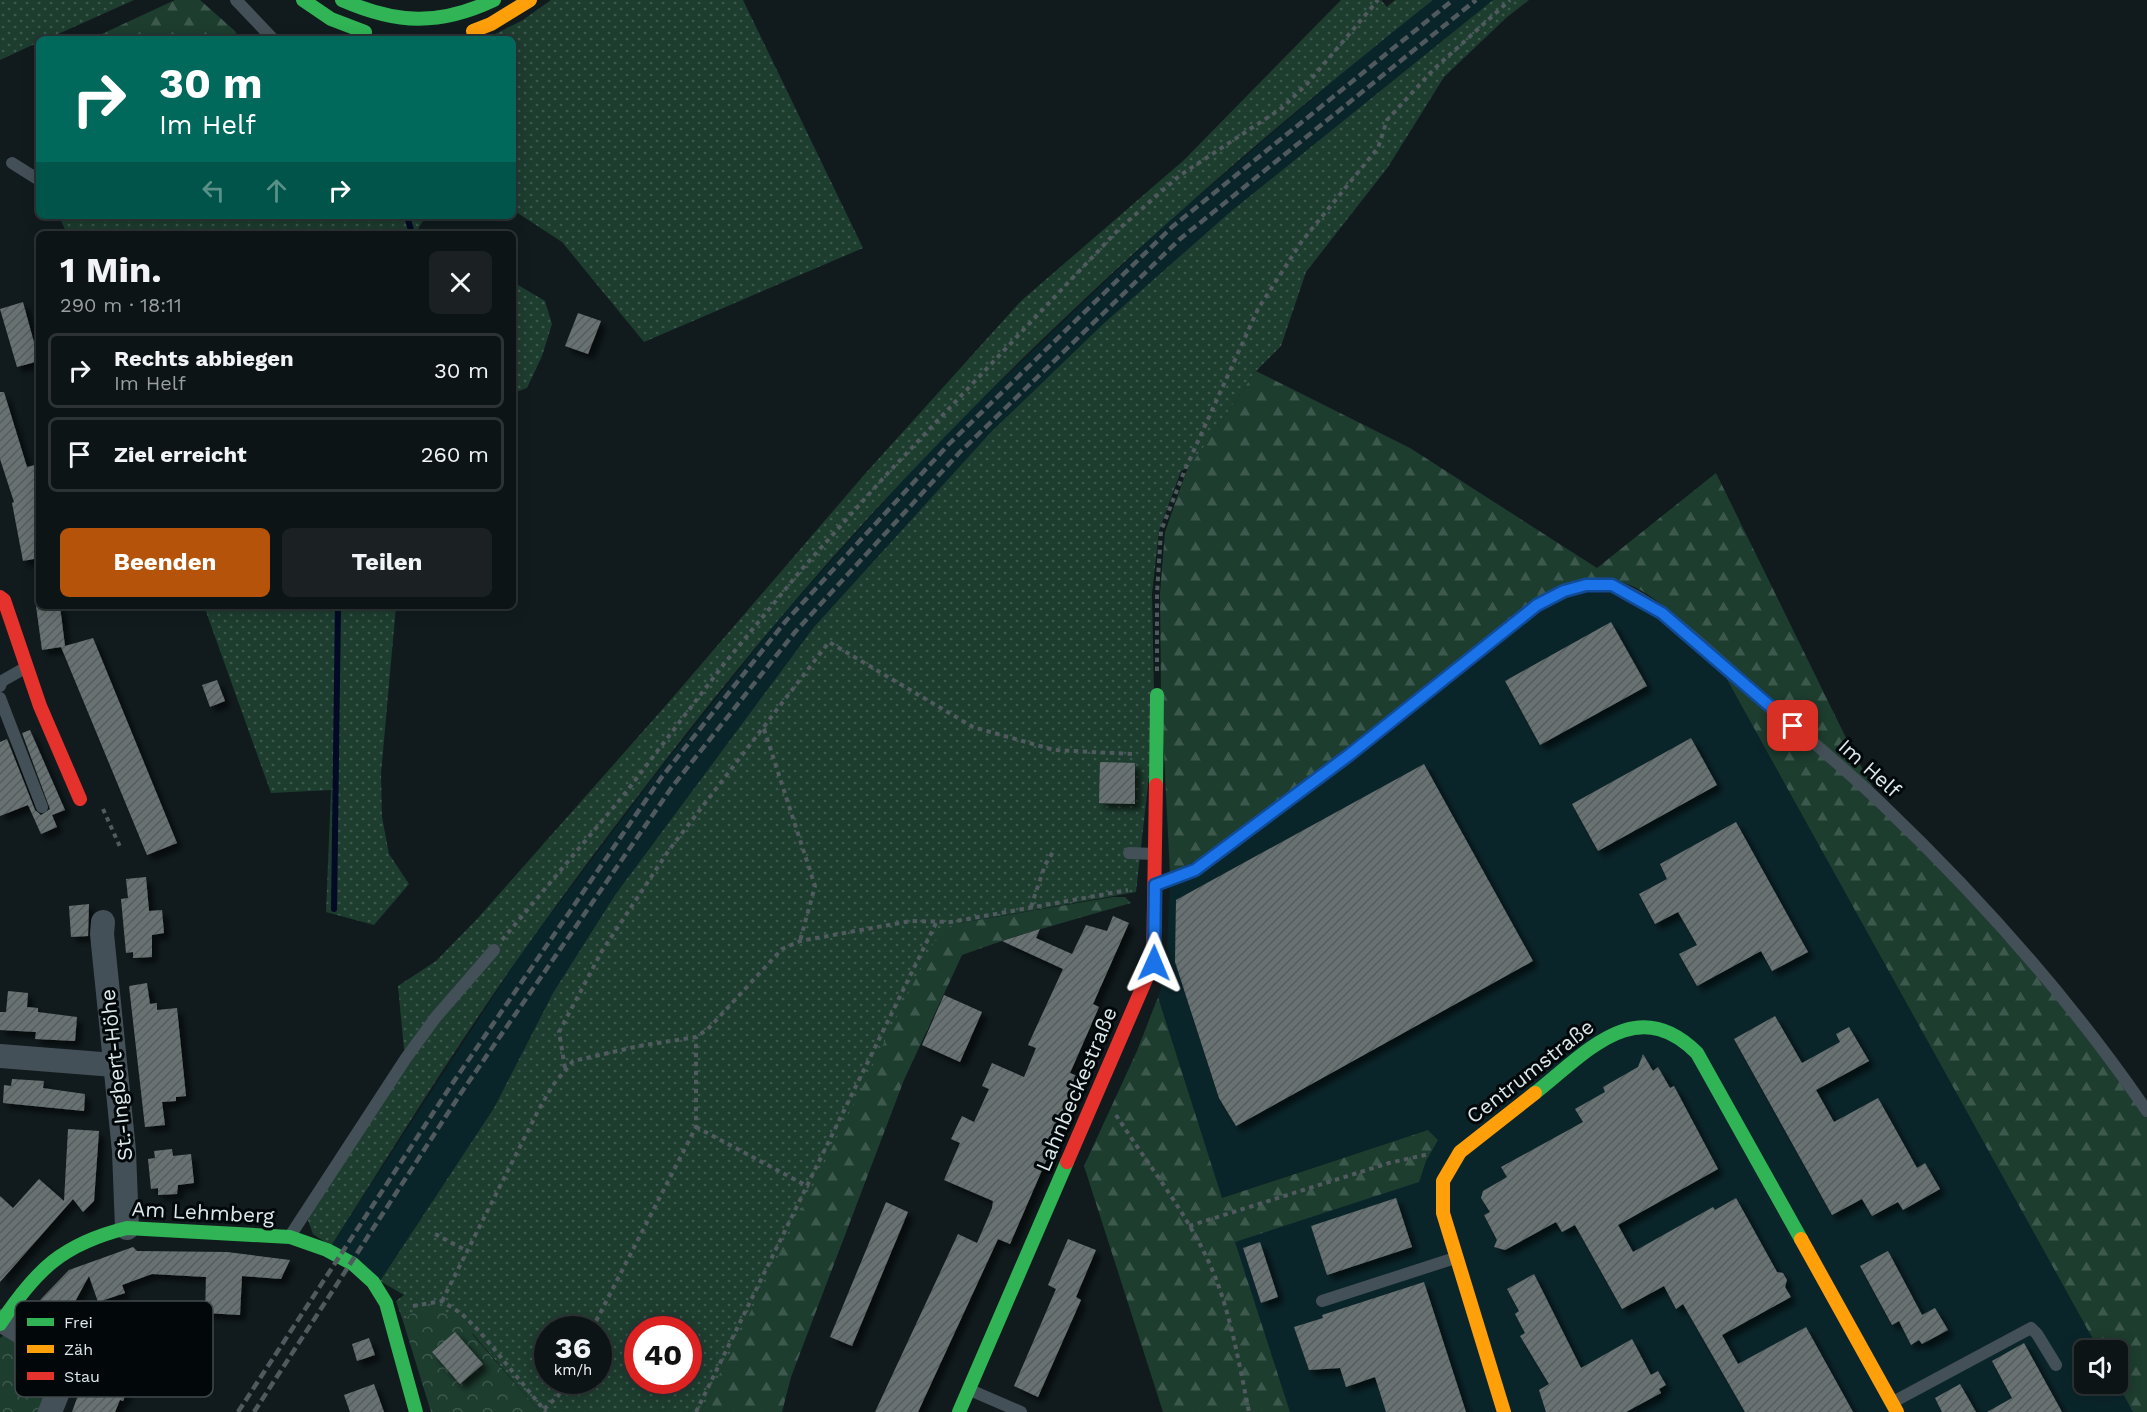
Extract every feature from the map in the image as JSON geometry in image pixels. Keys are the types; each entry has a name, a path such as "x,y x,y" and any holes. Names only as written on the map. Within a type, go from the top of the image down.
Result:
{"main road":[{"path":"303,0 331,19 378,36"},
{"path":"342,0 366,11 394,19 425,21 454,16 494,0"},
{"path":"461,36 491,24 530,0"},
{"path":"0,597 4,600 26,668 80,799"},
{"name":"Lahnbeckestraße","path":"959,1412 1154,963 1157,695"},
{"name":"Centrumstraße","path":"1504,1412 1443,1213 1443,1181 1460,1152 1610,1034 1629,1026 1658,1026 1682,1036 1697,1053 1894,1407"},
{"name":"Am Lehmberg","path":"16,1301 35,1275 77,1242 128,1228 290,1237 318,1245 362,1272 380,1291 389,1311 416,1412"},
{"name":"Am Lehmberg","path":"1,1322 15,1303"}],"street":[{"name":"St.-Ingbert-Höhe","path":"104,922 102,934 124,1151 128,1228"},
{"path":"0,1056 114,1065"},
{"path":"1,1322 15,1330"},
{"path":"51,1412 56,1397"}],"lane":[{"path":"236,0 270,36"},
{"path":"12,163 36,178"},
{"name":"Im Helf","path":"1155,885 1195,870 1349,755 1537,605 1564,591 1586,585 1612,585 1662,613 1884,805 2004,928 2103,1047 2147,1111"},
{"path":"0,686 2,681 26,668"},
{"path":"0,698 42,807"},
{"path":"1129,853 1155,854"},
{"path":"290,1237 406,1058 436,1017 494,950"},
{"path":"1322,1301 1456,1258"},
{"path":"1894,1407 2031,1328 2056,1365"},
{"path":"969,1389 1021,1412"}],"path":[{"path":"494,950 623,796 724,664 802,569 887,474 1125,223 1179,176 1282,108 1307,84 1378,0"},
{"path":"1157,695 1157,593 1161,531 1184,472 1258,309 1302,241 1378,148 1387,120 1434,69 1510,0"},
{"path":"565,1069 559,1032 602,951 669,850 829,642 973,727 1054,750 1157,755"},
{"path":"763,728 815,886 800,941"},
{"path":"1031,907 1045,865 1053,852"},
{"path":"559,1394 545,1411 480,1332 462,1314 442,1301 539,1109 565,1069 573,1061 696,1037 708,1029 782,949 800,941 911,921 951,921 1155,885"},
{"path":"696,1412 937,921"},
{"path":"599,1316 696,1127 696,1037"},
{"path":"1099,1090 1189,1226 1216,1278 1230,1323 1249,1412"},
{"path":"696,1127 808,1187"},
{"path":"1189,1226 1389,1163 1427,1154 1460,1152"},
{"path":"435,1234 467,1251"}],"shaded area":[{"path":"1433,0 1493,0 1229,213 1102,325 991,432 814,627 615,895 553,993 494,1108 380,1281 331,1246 523,951 657,773 781,617 941,438 1167,223 1367,52"},
{"path":"1613,578 1664,606 1709,647 2093,1340 2074,1340 2074,1394 2123,1394 2133,1412 1290,1412 1234,1242 1418,1182 1426,1161 1438,1140 1428,1130 1221,1198 1158,997 1166,973 1170,874 1534,600 1559,586 1584,579"}],"green space":[{"path":"0,0 134,0 54,36 36,36 36,43 0,60"},
{"path":"175,0 200,0 235,31 238,36 97,36"},
{"path":"551,0 743,0 863,248 644,342 562,242 516,212 516,36 491,36 523,20"},
{"path":"1341,0 1381,0 1387,7 1395,0 1433,0 1259,143 1091,293 931,451 855,533 714,698 617,823 474,1023 331,1246 313,1234 306,1215 411,1060 404,1049 398,986 436,961 478,918 668,703 864,475 1021,301 1184,160"},
{"path":"1493,0 1529,0 1506,18 1444,77 1388,167 1306,272 1281,346 1256,371 1190,467 1181,471 1159,531 1152,594 1154,695 1151,758 1136,892 960,923 838,1139 701,1412 540,1412 473,1334 403,1321 396,1301 404,1295 380,1281 494,1108 553,993 615,895 814,627 991,432 1102,325 1229,213"},
{"path":"60,219 146,221 150,219 424,219 417,231 66,231"},
{"path":"516,284 545,301 552,324 542,356 527,388 516,392"},
{"path":"1256,371 1410,448 1597,568 1716,473 1851,748 1883,805 2004,930 2147,1115 2147,1412 2133,1412 2123,1394 2128,1394 2128,1340 2093,1340 1709,647 1649,595 1630,585 1610,580 1588,580 1563,587 1534,600 1350,750 1226,845 1170,874 1161,694 1160,593 1165,532 1186,472"},
{"path":"205,609 396,609 381,774 382,817 389,854 409,884 374,925 326,912 331,790 271,793"},
{"path":"1113,897 1125,897 1131,903 1013,937 962,955 904,1080 791,1377 782,1412 701,1412 935,940 949,928 960,923"},
{"path":"1158,997 1222,1198 1428,1130 1438,1140 1426,1161 1419,1182 1235,1242 1290,1412 1163,1412 1084,1166 1137,1051"},
{"path":"422,1310 439,1310 458,1318 540,1412 431,1412 403,1321 411,1314"},
{"path":"7,1333 15,1337 15,1397 47,1397 44,1412 0,1412 0,1338"}],"building":[{"path":"23,302 36,350 36,362 17,367 0,309"},
{"path":"578,313 601,321 588,354 565,346"},
{"path":"0,392 4,392 27,467 36,465 36,559 23,561 12,503 14,502 0,459"},
{"path":"36,609 60,609 65,646 93,638 177,843 147,855 61,647 42,650"},
{"path":"1611,622 1647,686 1540,745 1505,681"},
{"path":"217,680 225,701 210,707 202,685"},
{"path":"30,730 65,810 52,815 57,827 41,834 28,805 0,816 0,742 7,739 35,810 41,815 50,809 22,733"},
{"path":"1691,738 1717,785 1598,851 1572,804"},
{"path":"1100,762 1135,763 1135,804 1099,803"},
{"path":"1424,764 1533,961 1236,1126 1219,1098 1175,962 1176,900"},
{"path":"1736,822 1808,952 1772,971 1761,951 1697,986 1679,954 1697,945 1678,912 1655,924 1639,894 1667,879 1660,864"},
{"path":"146,877 149,911 162,910 164,933 152,935 152,957 133,958 133,952 126,953 121,899 128,898 126,879"},
{"path":"89,904 88,936 71,937 69,906"},
{"path":"1113,916 1129,923 1093,1004 1099,1007 1070,1073 1082,1078 1010,1244 998,1239 918,1412 875,1412 958,1234 977,1243 992,1208 993,1201 944,1180 960,1143 951,1139 962,1116 974,1122 989,1089 982,1086 992,1063 1024,1077 1036,1048 1028,1045 1063,969 1002,941 1040,929 1036,938 1072,954 1086,925 1107,931"},
{"path":"147,983 150,1004 157,1003 157,1010 177,1008 186,1096 176,1097 176,1101 162,1102 165,1125 145,1127 129,986"},
{"path":"8,991 28,993 27,1007 38,1008 38,1012 77,1017 75,1041 35,1039 36,1032 0,1030 0,1012 6,1012"},
{"path":"944,995 982,1012 960,1062 922,1045"},
{"path":"1775,1016 1802,1063 1840,1042 1836,1034 1849,1027 1869,1061 1816,1090 1834,1122 1878,1098 1917,1168 1925,1163 1940,1189 1903,1210 1898,1202 1872,1216 1862,1199 1832,1215 1734,1039"},
{"path":"1643,1054 1653,1071 1658,1067 1670,1088 1674,1086 1718,1169 1618,1225 1633,1252 1713,1207 1715,1210 1736,1198 1777,1272 1783,1273 1787,1280 1785,1287 1791,1297 1722,1335 1738,1364 1806,1327 1853,1412 1745,1412 1683,1304 1676,1309 1664,1286 1622,1309 1575,1225 1562,1232 1556,1222 1505,1250 1494,1247 1497,1240 1484,1215 1490,1212 1481,1198 1483,1191 1507,1177 1501,1167 1583,1122 1575,1109 1605,1092 1603,1087 1638,1067"},
{"path":"12,1079 44,1081 43,1088 85,1094 84,1111 3,1103 4,1085 11,1086"},
{"path":"68,1129 99,1131 94,1201 83,1212 73,1199 0,1282 0,1196 13,1208 39,1179 64,1201"},
{"path":"172,1149 173,1156 191,1154 194,1183 178,1185 177,1194 158,1195 158,1188 151,1189 148,1159 155,1158 154,1151"},
{"path":"1396,1198 1412,1247 1327,1275 1311,1226"},
{"path":"886,1202 908,1212 852,1346 830,1337"},
{"path":"1068,1239 1096,1250 1076,1297 1081,1300 1038,1397 1014,1386 1056,1289 1048,1285"},
{"path":"1260,1242 1278,1297 1261,1303 1243,1248"},
{"path":"133,1247 137,1251 227,1252 290,1260 281,1279 242,1276 240,1315 213,1313 213,1301 205,1301 206,1277 152,1274 122,1285 125,1293 98,1301 89,1276 75,1301 40,1301 69,1270"},
{"path":"1888,1251 1922,1315 1935,1308 1948,1330 1922,1344 1919,1340 1911,1345 1899,1321 1892,1325 1860,1266"},
{"path":"1534,1274 1581,1368 1632,1339 1651,1375 1658,1371 1666,1385 1659,1389 1661,1393 1626,1412 1546,1412 1539,1390 1549,1384 1520,1336 1525,1333 1515,1314 1519,1311 1507,1289"},
{"path":"1424,1282 1466,1412 1386,1412 1375,1377 1346,1387 1340,1368 1309,1370 1294,1327 1323,1318 1322,1315"},
{"path":"455,1332 483,1364 460,1384 432,1352"},
{"path":"369,1338 375,1355 357,1361 352,1344"},
{"path":"2024,1343 2062,1412 1987,1412 2012,1398 1992,1361"},
{"path":"374,1384 384,1412 350,1412 344,1395"},
{"path":"1960,1384 1976,1412 1942,1412 1935,1398"},
{"path":"77,1397 125,1397 123,1401 120,1400 115,1412 72,1412"}],"waterway":[{"path":"408,219 411,231"},
{"path":"334,909 338,609"}],"railway":[{"path":"238,1412 450,1087 661,778 785,622 949,444 1172,227 1453,0"},
{"path":"254,1412 461,1093 672,787 795,632 959,453 1180,239 1476,0"}],"traffic: fast":[{"path":"303,0 331,19 365,32"},
{"path":"342,0 381,14 418,19 455,14 494,0"},
{"path":"1156,785 1157,695"},
{"path":"1535,1093 1573,1061 1612,1035 1632,1028 1653,1028 1675,1036 1697,1053 1801,1239"},
{"path":"959,1412 1067,1162"},
{"path":"16,1301 39,1274 68,1251 85,1242 127,1228 290,1237 327,1250 353,1264 373,1282 386,1303 416,1412"},
{"path":"0,1324 15,1302"}],"traffic: slow":[{"path":"473,31 491,24 530,0"},
{"path":"1504,1412 1443,1213 1443,1181 1460,1152 1535,1093"},
{"path":"1801,1239 1897,1412"}],"traffic: jam":[{"path":"0,597 4,600 40,706 80,799"},
{"path":"1067,1162 1153,963 1156,785"}],"route":[{"path":"1154,963 1155,885 1195,870 1349,755 1518,619 1537,605 1564,591 1586,585 1612,585 1635,596 1662,613 1793,726"}]}
